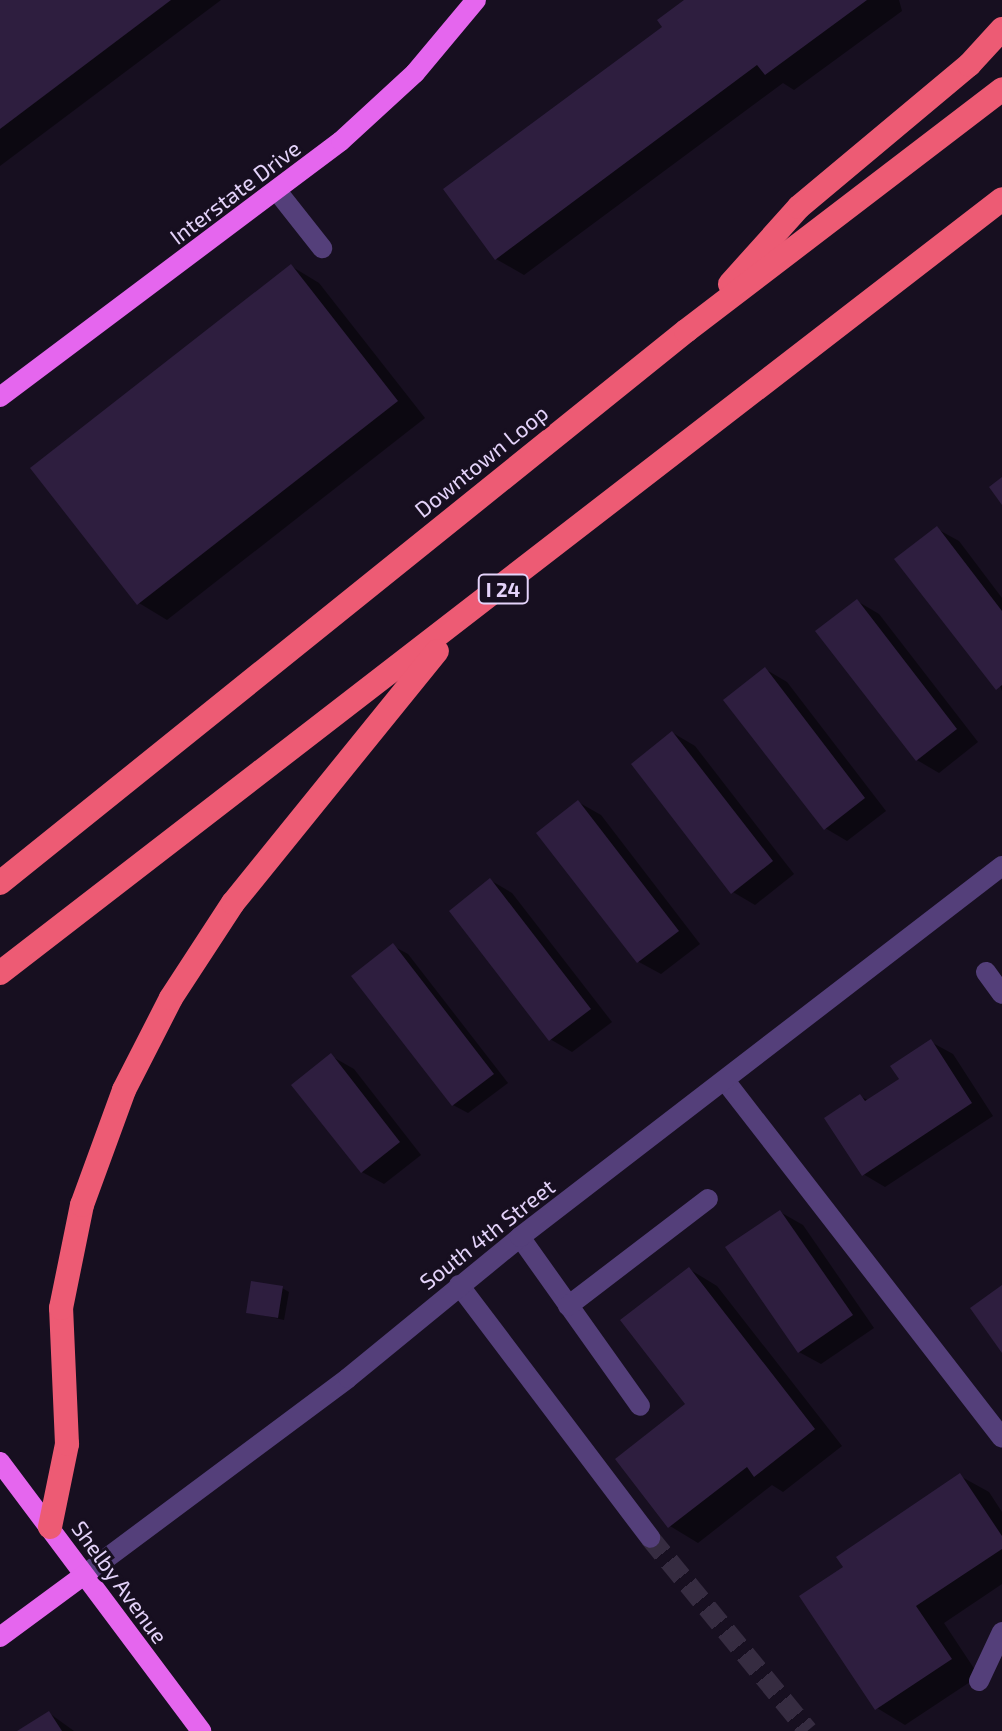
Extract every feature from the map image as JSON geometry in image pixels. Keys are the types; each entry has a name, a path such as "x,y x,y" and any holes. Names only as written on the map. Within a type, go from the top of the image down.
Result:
{"highway":[{"path":"686,331 799,207 969,65 1002,29"},
{"name":"Downtown Loop","path":"0,883 686,331 1002,89"},
{"name":"I 24","path":"0,973 463,620 1002,199"},
{"path":"50,1527 67,1444 61,1308 82,1205 124,1090 171,998 233,903 463,620"}],"main road":[{"name":"Interstate Drive","path":"0,397 277,191 390,98 476,0"},
{"name":"Shelby Avenue","path":"0,1462 201,1731"},
{"name":"South 4th Street","path":"0,1637 84,1575"}],"street":[{"path":"277,191 322,248"},
{"name":"South 4th Street","path":"84,1575 348,1378 520,1237 726,1082 1002,866"},
{"path":"986,972 1002,994"},
{"path":"726,1082 1002,1438"},
{"path":"568,1306 708,1199"},
{"path":"520,1237 640,1406"},
{"path":"459,1285 650,1538"},
{"path":"979,1681 1002,1632"}],"building":[{"path":"0,0 171,0 0,129"},
{"path":"684,0 867,0 765,75 757,65 495,260 443,189 662,27 657,20"},
{"path":"291,264 398,401 137,605 30,468"},
{"path":"1002,477 1002,505 989,487"},
{"path":"937,526 1002,611 1002,685 996,690 894,559"},
{"path":"857,599 957,729 916,761 815,631"},
{"path":"765,667 865,798 824,830 723,700"},
{"path":"672,731 773,861 731,894 631,764"},
{"path":"578,800 679,931 637,963 536,833"},
{"path":"490,878 591,1009 549,1041 449,911"},
{"path":"393,943 494,1074 452,1106 351,976"},
{"path":"931,1039 972,1103 862,1176 824,1118 860,1094 865,1101 899,1079 890,1066"},
{"path":"331,1053 400,1142 361,1173 291,1085"},
{"path":"780,1210 853,1315 798,1353 725,1247"},
{"path":"689,1267 815,1429 754,1477 747,1467 668,1528 615,1459 685,1404 620,1320"},
{"path":"251,1281 283,1286 278,1318 246,1313"},
{"path":"1002,1285 1002,1353 970,1308"},
{"path":"960,1473 1002,1536 1002,1549 916,1606 952,1659 875,1710 799,1596 843,1567 836,1557"},
{"path":"49,1711 62,1731 17,1731"}],"tunnel":[{"path":"650,1538 808,1731"}]}
